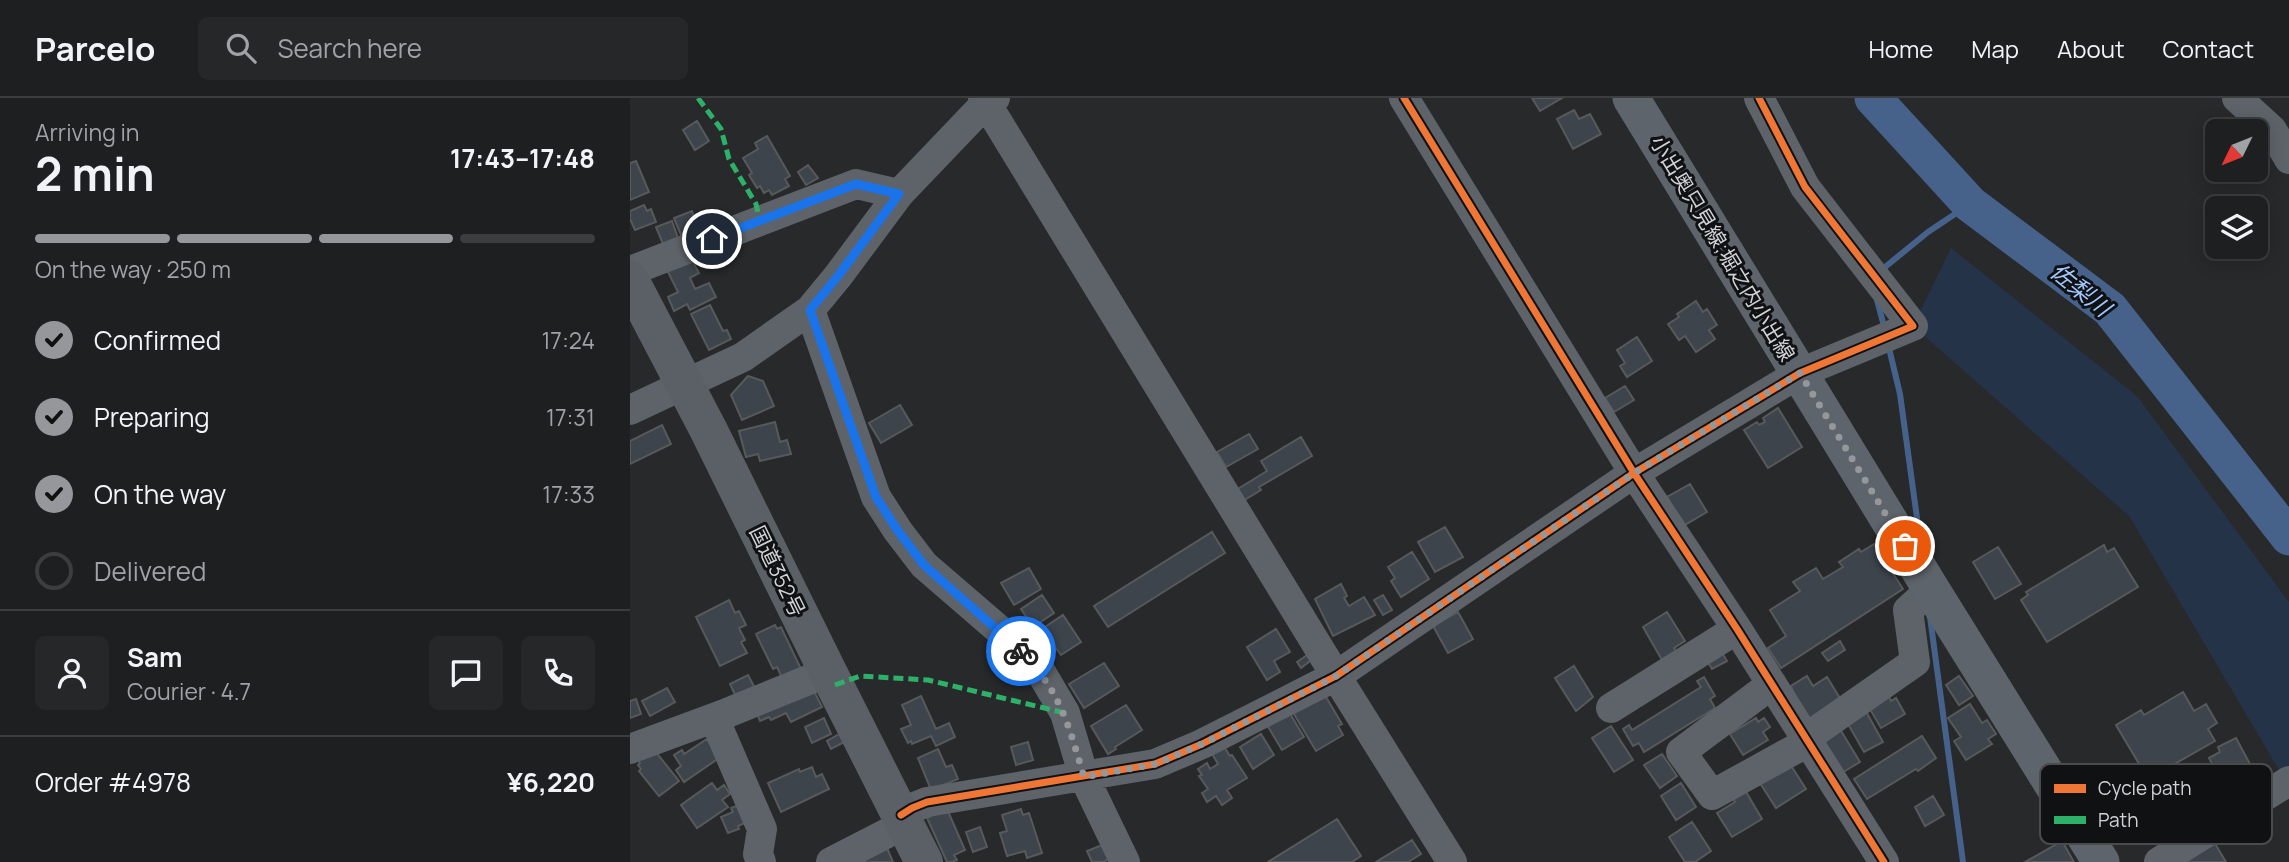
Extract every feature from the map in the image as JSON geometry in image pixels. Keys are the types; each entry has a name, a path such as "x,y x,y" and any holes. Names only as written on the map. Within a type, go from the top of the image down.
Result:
{"highway":[{"name":"国道352号","path":"630,280 708,429 925,862"}],"main road":[{"name":"小出奥只見線;堀之内小出線","path":"1632,98 2040,764"},
{"name":"小出奥只見線;堀之内小出線","path":"2090,844 2101,862"}],"street":[{"path":"1404,98 1634,473 1737,629 1884,862"},
{"path":"831,862 903,820 912,808 927,802 1156,764 1202,744 1336,676 1634,473 1800,373 1913,326 1805,187 1759,98"},
{"path":"2237,98 2280,125 2289,159"},
{"path":"630,410 743,357 810,310 899,194 988,100 1336,676 1452,862"},
{"path":"630,271 856,184 899,194"},
{"path":"810,310 876,497 924,565 1012,641 1039,669 1065,713 1084,777 1125,862"},
{"path":"1772,684 1681,752 1712,795 1807,740 1915,662 1908,610 1931,589"},
{"path":"1611,708 1737,629"},
{"path":"630,749 828,672"},
{"path":"714,718 762,829 758,854 761,862"},
{"path":"2272,792 2289,781"},
{"path":"2159,862 2188,844"}],"shaded area":[{"path":"1951,248 2137,396 2289,602 2289,787 2129,516 1913,326"}],"building":[{"path":"1532,98 1562,98 1540,111"},
{"path":"1574,110 1579,119 1590,114 1601,134 1573,149 1557,119"},
{"path":"697,121 709,141 695,150 683,130"},
{"path":"767,136 790,176 785,179 789,186 772,195 769,190 764,193 760,186 757,188 743,158 758,149 755,143"},
{"path":"636,161 649,192 630,200 630,163"},
{"path":"808,165 818,178 806,185 798,172"},
{"path":"644,205 647,211 651,209 656,222 635,230 630,211"},
{"path":"692,211 698,229 681,235 674,218"},
{"path":"672,221 678,238 663,244 656,227"},
{"path":"692,260 699,273 690,278 695,289 709,283 716,297 690,310 687,304 674,311 668,297 678,292 667,270"},
{"path":"1696,301 1703,312 1707,309 1717,325 1709,330 1715,339 1696,352 1685,336 1679,340 1668,324"},
{"path":"710,305 723,331 727,330 731,339 709,350 691,314"},
{"path":"1637,337 1652,361 1627,377 1620,366 1625,363 1617,350"},
{"path":"748,376 763,381 774,406 742,420 731,395"},
{"path":"1625,386 1634,400 1614,412 1605,398"},
{"path":"900,405 912,425 881,443 869,423"},
{"path":"1778,408 1802,447 1768,468 1744,430 1757,422 1759,425 1765,422 1763,418"},
{"path":"775,422 780,442 787,440 791,454 760,461 758,454 746,457 739,431"},
{"path":"662,425 671,444 630,464 630,441"},
{"path":"1249,434 1258,449 1226,467 1217,452"},
{"path":"1301,437 1312,456 1259,487 1261,490 1243,501 1236,490 1267,471 1261,461"},
{"path":"1690,484 1707,512 1683,526 1667,497"},
{"path":"1445,527 1463,557 1435,572 1418,542"},
{"path":"1212,532 1225,553 1108,627 1094,606"},
{"path":"1874,544 1903,589 1781,668 1768,648 1786,636 1770,610 1800,591 1793,582 1816,568 1823,579 1843,567 1839,562 1859,549 1861,552"},
{"path":"2104,545 2107,552 2114,548 2138,587 2047,642 2021,600 2028,595 2026,592"},
{"path":"1998,547 2021,584 1995,599 1973,562"},
{"path":"1412,552 1429,579 1401,597 1391,581 1395,578 1388,567"},
{"path":"1029,568 1041,589 1014,605 1001,583"},
{"path":"1341,584 1349,606 1364,597 1375,615 1333,636 1315,599"},
{"path":"1042,595 1054,613 1033,627 1021,609"},
{"path":"1383,595 1392,610 1383,615 1374,600"},
{"path":"729,600 735,613 739,611 746,625 739,628 745,640 741,642 747,653 720,666 696,617"},
{"path":"1458,612 1473,639 1448,653 1433,626"},
{"path":"1667,612 1685,641 1674,648 1677,652 1662,660 1643,627"},
{"path":"1063,615 1081,642 1061,655 1055,647 1046,654 1033,635"},
{"path":"775,625 777,629 781,627 802,671 783,680 777,667 773,669 756,634"},
{"path":"1276,629 1290,652 1274,661 1280,672 1267,680 1247,647"},
{"path":"1840,641 1845,650 1828,661 1822,653"},
{"path":"1721,651 1727,661 1712,669 1706,659"},
{"path":"1310,653 1314,658 1301,668 1297,662"},
{"path":"1104,663 1119,686 1084,708 1069,684"},
{"path":"1574,666 1593,697 1576,711 1555,678"},
{"path":"748,675 756,690 737,699 730,684"},
{"path":"1807,676 1813,686 1827,677 1841,700 1805,722 1791,686"},
{"path":"1959,676 1973,696 1959,705 1946,685"},
{"path":"1704,677 1715,696 1710,699 1715,708 1644,752 1639,743 1633,746 1623,729 1629,725 1632,730 1701,687 1697,681"},
{"path":"811,685 822,707 791,722 786,713 771,720 769,717 760,721 756,711"},
{"path":"667,688 675,702 650,716 642,701"},
{"path":"2183,692 2194,711 2206,704 2217,723 2208,729 2215,741 2174,764 2139,764 2116,725 2141,710 2144,715"},
{"path":"1887,693 1891,701 1896,698 1905,714 1881,728 1867,704"},
{"path":"921,696 936,729 949,723 955,737 936,746 931,736 912,744 911,741 908,743 901,729 911,725 902,705"},
{"path":"1326,697 1342,724 1338,726 1343,735 1316,751 1291,709"},
{"path":"636,699 641,714 630,718 630,701"},
{"path":"1970,704 1982,723 1987,720 1996,734 1988,739 1992,744 1966,760 1954,741 1961,737 1948,718"},
{"path":"1126,705 1142,730 1108,754 1091,726"},
{"path":"1863,706 1883,742 1864,752 1844,717"},
{"path":"1289,712 1304,737 1282,750 1267,725"},
{"path":"824,718 831,734 812,743 805,727"},
{"path":"1756,718 1758,722 1764,718 1770,727 1763,732 1768,740 1743,755 1730,734"},
{"path":"1611,726 1633,760 1614,772 1592,738"},
{"path":"1838,726 1860,762 1840,774 1817,739"},
{"path":"841,733 846,741 831,749 827,741"},
{"path":"1261,734 1274,755 1253,769 1240,747"},
{"path":"1922,736 1936,758 1867,799 1854,779"},
{"path":"2236,738 2250,764 2212,764 2209,758 2220,752 2218,747"},
{"path":"707,739 719,758 684,782 676,770 681,766 674,755 682,750 684,754"},
{"path":"1028,742 1033,760 1016,765 1011,747"},
{"path":"1223,745 1247,778 1227,790 1232,798 1222,805 1216,796 1207,802 1202,793 1208,789 1199,776 1202,775 1198,769 1207,763 1210,769 1218,764 1211,752"},
{"path":"938,749 946,767 952,765 958,779 931,790 918,758"},
{"path":"655,751 679,781 659,796 639,771 640,763 636,758"},
{"path":"1662,754 1677,776 1660,788 1644,765"},
{"path":"1790,764 1806,789 1776,808 1760,783"},
{"path":"812,767 816,777 822,774 829,789 781,812 768,783 799,769 800,772"},
{"path":"712,783 717,790 724,785 730,794 722,800 728,807 697,828 681,805"},
{"path":"1681,783 1696,807 1676,820 1661,796"},
{"path":"1745,790 1762,819 1732,837 1717,813 1735,802 1732,798"},
{"path":"1933,796 1944,815 1925,826 1915,807"},
{"path":"744,803 751,820 728,833 721,817 733,812 731,808"},
{"path":"947,809 965,850 954,855 957,860 952,862 947,862 927,818"},
{"path":"1021,809 1023,815 1029,813 1042,853 1027,858 1025,851 1007,856 1000,833 1007,831 1002,815"},
{"path":"1337,819 1361,856 1352,862 1268,862"},
{"path":"1692,822 1711,851 1695,862 1685,862 1669,837"},
{"path":"980,827 987,847 973,852 966,832"},
{"path":"1412,840 1421,854 1408,862 1376,862"},
{"path":"2057,844 2064,844 2074,862 2025,862"},
{"path":"2215,844 2226,862 2182,862"},
{"path":"1102,845 1109,859 1092,862 1087,851"},
{"path":"887,848 893,862 855,862"}],"waterway":[{"name":"佐梨川","path":"1873,98 1970,204 2110,309 2289,537"},
{"path":"1879,272 1928,232 1970,204"},
{"path":"1877,300 1885,330"},
{"path":"1888,344 1900,394 1920,540"},
{"path":"1930,617 1963,862"}],"marked path":[{"path":"698,98 721,129 729,159 756,204 760,222"},
{"path":"835,685 860,676 928,680 1065,713"}],"cycle path":[{"path":"1404,98 1634,473 1737,629 1884,862"},
{"path":"901,815 927,802 1155,764 1202,744 1336,676 1634,473 1800,373 1913,326 1805,187 1759,98"}],"way so far":[{"path":"1021,651 1039,669 1065,713 1084,777 1156,764 1202,744 1336,676 1634,473 1800,373 1905,546"}],"route":[{"path":"712,239 856,184 899,194 810,310 876,497 924,565 1021,651"}]}
